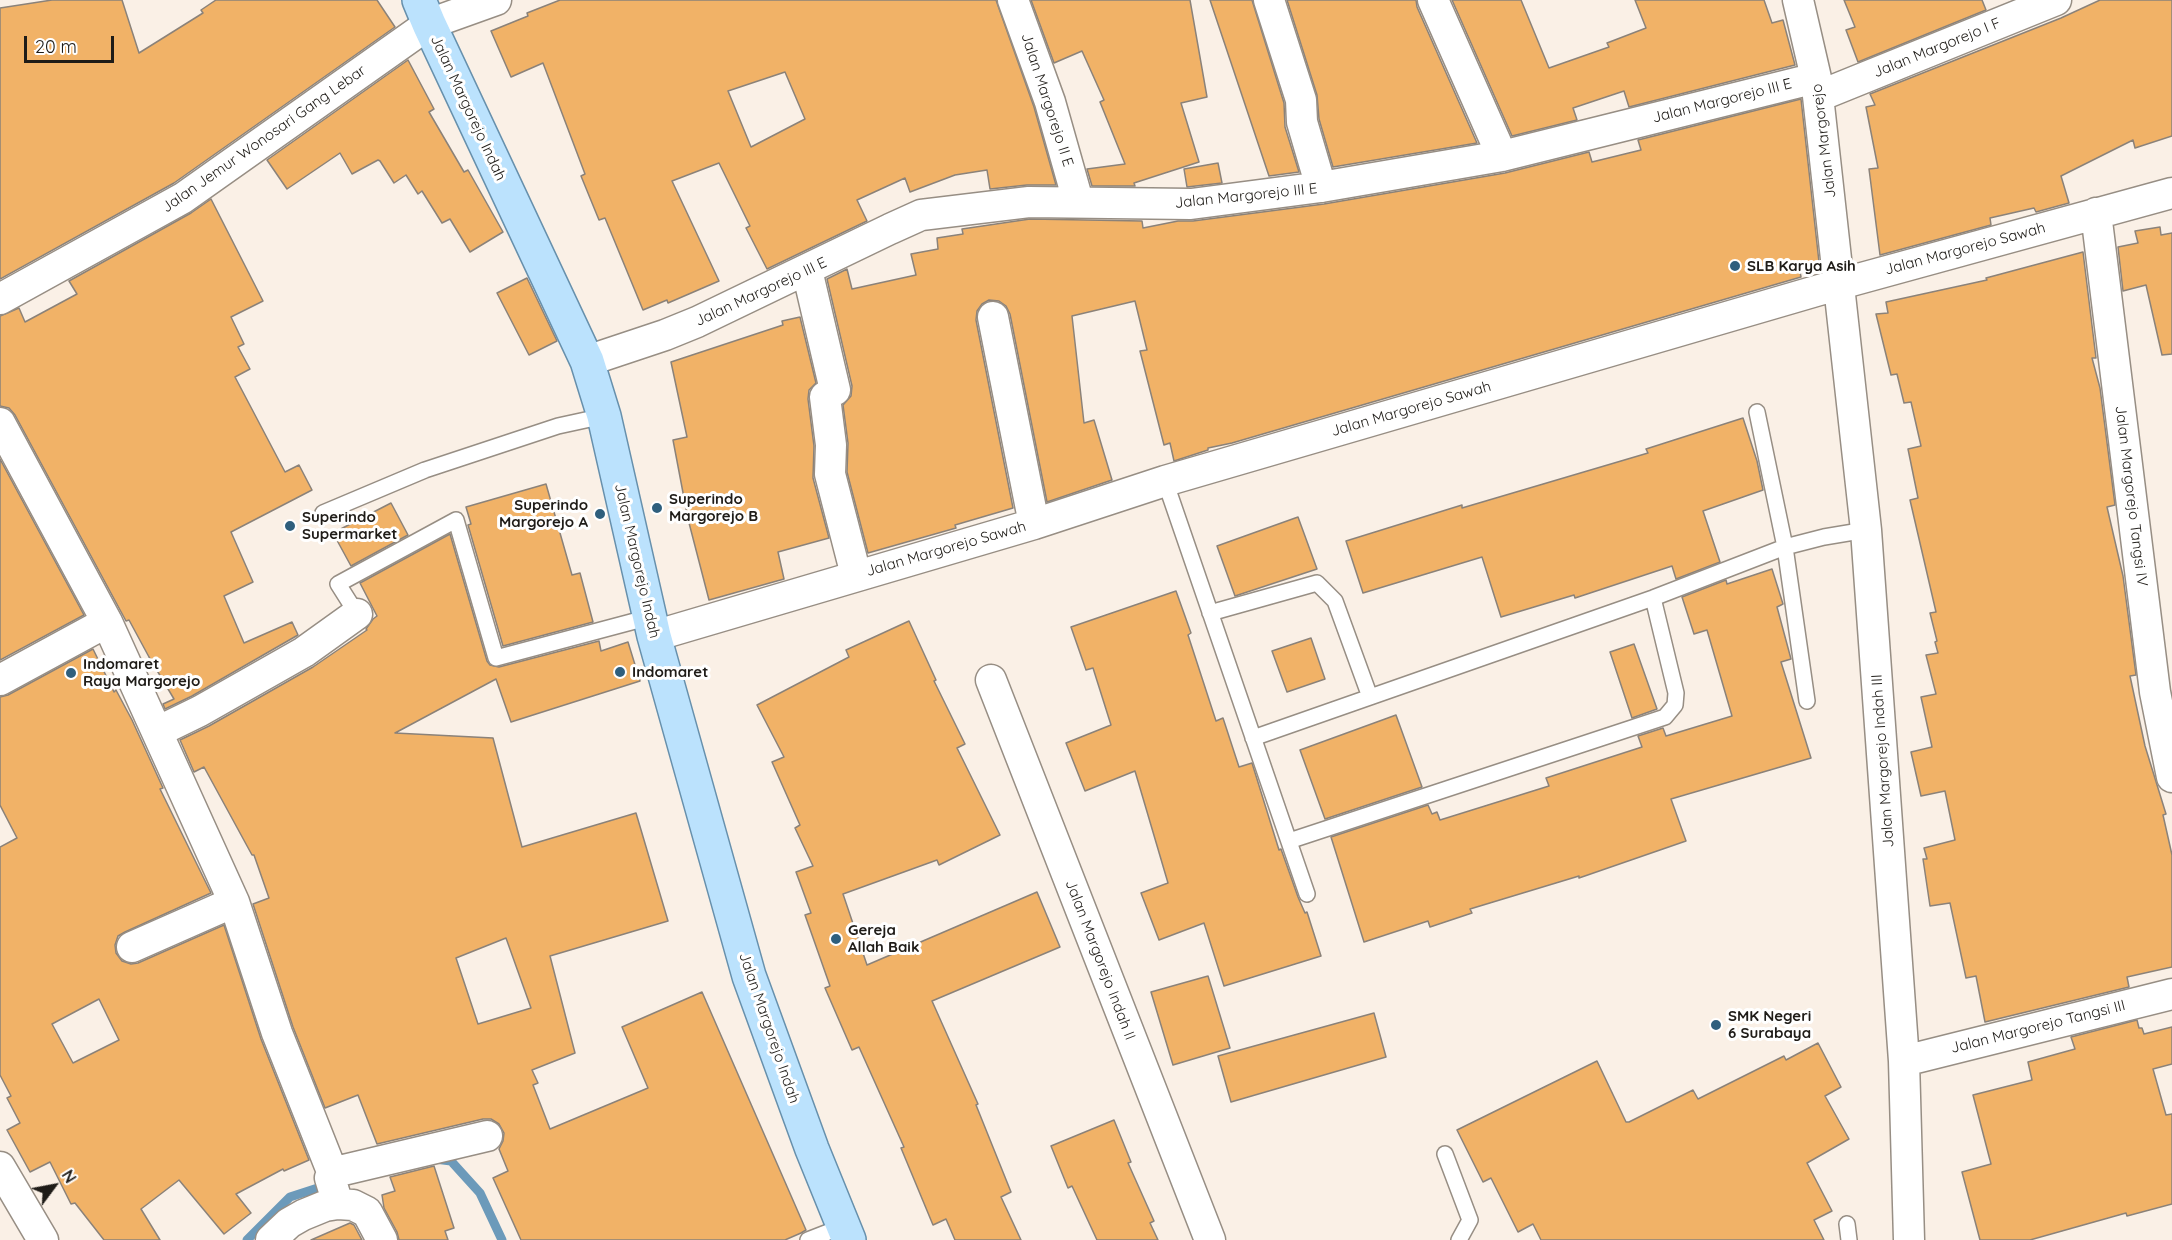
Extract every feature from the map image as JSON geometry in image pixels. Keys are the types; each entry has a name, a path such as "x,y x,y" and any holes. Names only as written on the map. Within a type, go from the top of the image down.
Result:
{"main road":[{"name":"Jalan Margorejo Indah","path":"424,12 587,361 604,416 652,626 749,976 812,1149 847,1233"}],"street":[{"name":"Jalan Jemur Wonosari Gang Lebar","path":"0,299 183,198 424,12 496,0"},
{"name":"Jalan Margorejo II E","path":"1013,0 1050,102 1078,201"},
{"path":"1269,0 1302,100 1302,122 1321,187"},
{"path":"1432,0 1502,156"},
{"name":"Jalan Margorejo","path":"1798,0 1818,87 1840,284"},
{"name":"Jalan Margorejo I F","path":"1818,87 2056,0"},
{"name":"Jalan Margorejo III E","path":"587,361 697,322 921,215 1029,202 1191,204 1321,187 1502,156 1818,87"},
{"name":"Jalan Margorejo Sawah","path":"652,626 856,575 1034,524 1165,481 1840,284 2172,193"},
{"name":"Jalan Margorejo Tangsi IV","path":"2096,213 2164,689 2172,777"},
{"path":"807,270 830,393 831,474 856,575"},
{"name":"Jalan Margorejo Indah III","path":"1840,284 1866,530 1904,1061 1909,1240"},
{"path":"993,317 1034,524"},
{"path":"0,423 107,622 234,902 277,1033 334,1188 353,1205 367,1212 382,1240"},
{"path":"157,732 200,711 304,652 357,614"},
{"path":"0,680 107,622"},
{"name":"Jalan Margorejo Indah II","path":"990,680 1210,1240"},
{"path":"132,947 234,902"},
{"name":"Jalan Margorejo Tangsi III","path":"1904,1061 2172,994"},
{"path":"271,1240 289,1223 325,1206 340,1170 487,1136"},
{"path":"0,1167 43,1240"}],"lane":[{"path":"1757,412 1785,547 1807,701"},
{"path":"323,513 425,470 558,426 604,416"},
{"path":"1165,481 1307,894"},
{"path":"357,614 338,584 456,520 496,658 652,626"},
{"path":"1253,738 1653,598 1785,547 1866,530"},
{"path":"1210,614 1317,583 1335,601 1370,697"},
{"path":"1289,841 1665,717 1676,705 1676,693 1653,598"},
{"path":"1445,1154 1470,1220 1459,1240"},
{"path":"1847,1224 1849,1240"},
{"path":"808,1240 847,1233"}],"building":[{"path":"52,0 122,0 139,53 203,13 201,10 216,0 377,0 395,27 174,183 0,279 0,8"},
{"path":"560,0 996,0 1034,107 1056,185 990,189 987,170 955,175 910,192 905,178 857,200 867,221 767,269 746,228 750,226 719,163 672,181 719,281 668,303 667,300 643,310 605,218 599,220 581,176 585,174 543,63 511,77 491,31 528,16 527,13","holes":["785,72 805,119 751,147 728,91"]},
{"path":"1031,0 1190,0 1207,97 1181,103 1199,162 1134,183 1135,186 1092,186 1087,169 1125,164 1100,102 1104,100 1082,51 1054,63"},
{"path":"1210,0 1252,0 1284,103 1285,127 1299,172 1269,176"},
{"path":"1287,0 1416,0 1417,7 1477,143 1333,167 1319,119 1317,95"},
{"path":"1452,0 1521,0 1549,68 1609,47 1607,43 1646,28 1635,0 1764,0 1772,23 1783,20 1795,65 1629,107 1624,91 1573,108 1577,120 1512,136"},
{"path":"1844,0 1982,0 1986,10 1858,62 1846,30 1855,27"},
{"path":"2100,0 2172,0 2172,136 2135,148 2133,140 2061,176 2069,203 2036,212 2034,208 1990,218 1991,225 1880,255 1869,169 1878,168 1866,107 1875,105 1870,94 2061,18"},
{"path":"408,60 434,109 429,112 464,172 468,170 503,232 470,252 450,219 442,223 422,191 418,194 406,175 394,183 378,160 352,174 340,153 287,189 267,160"},
{"path":"1801,99 1819,262 1799,266 1801,277 1232,443 1208,448 1208,450 1174,461 1170,443 1164,445 1140,351 1147,350 1135,301 1072,316 1084,423 1094,420 1112,480 1047,502 1010,314 1006,306 999,301 989,300 977,311 976,320 1013,508 955,525 956,528 868,553 847,472 848,443 843,405 851,396 852,386 827,279 847,269 852,289 916,275 911,254 938,249 937,238 963,234 962,229 1030,219 1142,221 1143,228 1178,221 1324,204 1505,173 1589,152 1592,162 1641,150 1638,140"},
{"path":"1218,163 1222,183 1187,187 1184,169"},
{"path":"211,199 263,301 231,317 244,344 238,347 250,369 235,377 285,472 299,465 312,490 231,532 253,582 224,596 244,643 292,622 298,635 165,709 163,704 174,699 129,620 126,621 15,415 9,408 0,406 0,316 19,308 25,322 77,294 69,281 191,213"},
{"path":"2160,227 2161,235 2172,233 2172,354 2162,355 2146,285 2123,291 2118,247 2138,243 2135,231"},
{"path":"2083,252 2096,358 2092,358 2100,388 2115,505 2107,507 2123,576 2136,675 2130,676 2145,746 2166,814 2163,815 2172,855 2172,967 2127,977 2129,987 1985,1022 1976,976 1966,978 1950,903 1930,906 1923,859 1927,859 1924,848 1955,840 1945,791 1921,796 1911,752 1932,747 1921,697 1936,694 1926,655 1938,653 1930,613 1936,612 1910,500 1918,498 1908,449 1921,446 1911,402 1904,403 1897,374 1891,375 1876,314 1888,313 1886,302 1987,280 1986,278"},
{"path":"527,278 557,341 529,355 497,293"},
{"path":"800,317 816,383 809,390 808,399 814,446 813,478 829,538 778,552 784,579 709,600 688,519 673,440 687,437 671,362 783,325 782,321"},
{"path":"1743,418 1757,461 1763,490 1703,511 1720,562 1676,579 1672,566 1575,598 1574,595 1501,617 1482,557 1363,593 1346,541 1462,505 1462,508 1648,453 1646,449"},
{"path":"0,459 84,615 0,660"},
{"path":"546,484 572,575 580,573 593,622 503,646 468,525 471,524 466,507"},
{"path":"391,503 408,535 351,566 333,533"},
{"path":"1298,517 1317,569 1235,596 1217,546"},
{"path":"450,534 490,665 499,667 599,641 601,651 628,642 640,681 511,722 496,679 395,733 493,738 522,847 636,813 668,921 550,956 575,1053 532,1070 538,1083 533,1085 550,1129 648,1088 622,1027 702,992 806,1230 785,1240 521,1240 493,1178 508,1171 499,1149 504,1133 499,1124 491,1119 483,1119 377,1144 358,1095 325,1108 293,1027 253,904 269,898 254,855 204,767 194,772 180,740 313,667 367,630 377,616 360,583","holes":["506,938 531,1008 478,1024 456,958"]},
{"path":"1772,569 1783,604 1777,607 1791,659 1781,662 1811,758 1671,799 1686,841 1579,878 1579,876 1470,909 1472,913 1430,927 1428,921 1364,942 1331,837 1428,805 1432,814 1437,812 1440,820 1549,786 1546,778 1642,747 1638,736 1663,728 1666,736 1732,716 1707,630 1694,634 1682,597 1726,580 1727,584"},
{"path":"1176,591 1191,633 1188,635 1216,721 1223,718 1239,767 1252,763 1279,850 1281,849 1305,913 1307,912 1321,956 1224,986 1204,923 1159,940 1141,893 1168,883 1135,771 1085,791 1066,743 1111,725 1093,668 1086,670 1071,627"},
{"path":"909,621 936,680 934,681 965,744 957,748 1000,835 939,865 937,860 843,894 867,965 1037,892 1060,947 932,1001 978,1104 976,1105 1011,1192 1001,1197 1021,1240 955,1240 946,1219 933,1225 901,1148 904,1147 859,1047 852,1050 825,988 830,986 805,915 811,913 796,872 813,866 795,828 800,825 772,762 784,757 757,705 849,657 846,650"},
{"path":"1311,638 1325,679 1287,692 1272,651"},
{"path":"1634,644 1657,709 1632,718 1610,652"},
{"path":"93,649 114,692 116,690 132,720 163,788 160,789 211,893 118,936 115,945 116,953 122,961 131,964 138,963 224,925 261,1039 309,1160 284,1171 283,1169 236,1194 251,1213 224,1234 179,1180 141,1209 160,1240 104,1240 75,1203 71,1204 50,1162 30,1172 7,1130 20,1123 7,1098 11,1096 0,1075 0,847 17,838 0,805 0,697 8,695","holes":["99,999 119,1040 73,1063 52,1024"]},
{"path":"1396,715 1422,787 1325,819 1300,750"},
{"path":"1208,976 1230,1048 1173,1065 1151,992"},
{"path":"1374,1013 1386,1057 1231,1102 1218,1056"},
{"path":"2137,1020 2144,1034 2172,1027 2172,1064 2153,1069 2166,1115 2172,1114 2172,1204 2127,1216 2126,1213 2030,1240 1980,1240 1962,1172 1991,1164 1973,1095 2032,1080 2028,1062 2075,1049 2071,1037"},
{"path":"1818,1043 1841,1087 1825,1096 1849,1139 1807,1163 1832,1211 1814,1220 1824,1240 1541,1240 1533,1224 1518,1232 1491,1178 1483,1182 1457,1130 1597,1061 1626,1122 1629,1122 1693,1090 1698,1099 1784,1056 1786,1060"},
{"path":"1114,1120 1131,1162 1128,1163 1154,1221 1150,1223 1158,1240 1097,1240 1072,1186 1068,1188 1051,1146"},
{"path":"434,1166 454,1228 445,1231 448,1240 399,1240 384,1208 382,1195 395,1191 390,1177"},
{"path":"350,1223 354,1225 362,1240 311,1240"}],"waterway":[{"path":"435,1159 451,1161 480,1193 502,1240"},
{"path":"247,1240 290,1197 327,1185"}],"place":[{"name":"SLB Karya Asih","path":"1735,266"},
{"name":"Superindo Margorejo B","path":"657,508"},
{"name":"Superindo Margorejo A","path":"600,514"},
{"name":"Superindo Supermarket","path":"290,526"},
{"name":"Indomaret","path":"620,672"},
{"name":"Indomaret Raya Margorejo","path":"71,673"},
{"name":"Gereja Allah Baik","path":"836,939"},
{"name":"SMK Negeri 6 Surabaya","path":"1716,1025"}]}
